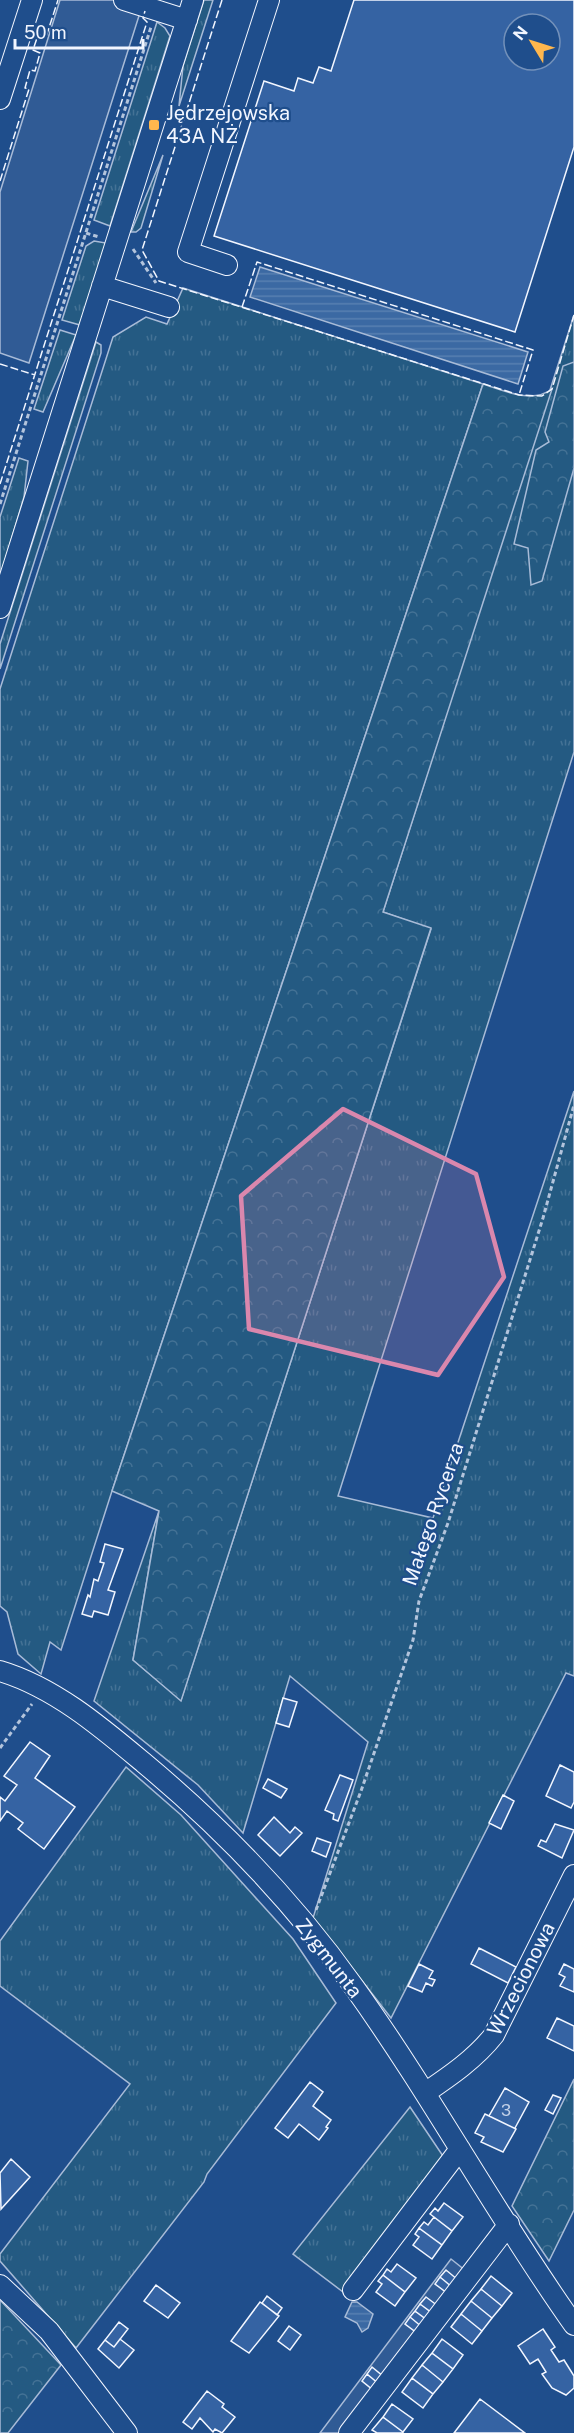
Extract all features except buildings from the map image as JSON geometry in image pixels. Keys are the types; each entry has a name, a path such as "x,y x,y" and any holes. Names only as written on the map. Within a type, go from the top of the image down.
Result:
{"street":[{"path":"0,99 32,0"},
{"path":"124,0 187,20"},
{"path":"0,608 193,0"},
{"path":"227,265 188,252 269,0"},
{"path":"102,286 169,307"},
{"name":"Zygmunta","path":"0,1671 43,1688 124,1746 193,1805 307,1928 353,1986 572,2316"},
{"name":"Wrzecionowa","path":"425,2093 452,2075 485,2047 494,2035 574,1875"},
{"path":"353,2290 460,2149"},
{"path":"349,2433 509,2224"},
{"path":"0,2285 49,2331 127,2433"}],"path":[{"path":"0,504 156,10"},
{"path":"86,233 107,240"},
{"path":"125,246 137,251 159,285"},
{"name":"Małego Rycerza","path":"307,1928 362,1791 413,1640 419,1601 448,1522 543,1218 574,1105"},
{"path":"0,1748 43,1688"}],"highlighted area":[{"path":"343,1109 476,1174 504,1277 438,1375 249,1329 241,1196"}],"green space":[{"path":"204,0 213,0 179,106 183,66"},
{"path":"157,22 170,36 110,226 94,220"},
{"path":"163,155 141,228 136,232 131,232"},
{"path":"94,241 106,243 80,325 62,320 86,246"},
{"path":"183,288 483,384 112,1491 61,1650 50,1642 41,1674 18,1654 7,1612 0,1606 0,689 113,337 146,317 167,324"},
{"path":"574,315 574,752 338,1496 433,1518 574,1091 574,1676 566,1673 391,2018 313,1918 368,1742 290,1676 243,1833 198,1785 94,1701 159,1511 133,1660 181,1700 431,929 383,912"},
{"path":"60,330 76,335 43,412 34,409"},
{"path":"96,342 101,345 101,353 0,669 0,644"},
{"path":"574,362 574,468 542,581 531,585 528,548 514,544 536,450 549,442 545,432 563,366"},
{"path":"483,384 509,393 527,396 536,396 552,389 383,912 431,928 181,1701 133,1660 159,1511 112,1491"},
{"path":"19,458 28,461 24,497 0,577 0,517"},
{"path":"126,1767 181,1815 293,1939 336,2003 207,2174 204,2182 76,2348 0,2261 0,2254 130,2084 0,1986 0,1941"},
{"path":"574,2079 574,2210 549,2261 512,2206"},
{"path":"410,2107 445,2159 343,2292 293,2254"},
{"path":"0,2300 61,2365 8,2433 0,2433"}],"shaded area":[{"path":"60,0 144,0 29,363 0,353 0,192"},
{"path":"260,267 528,352 518,384 250,297"},
{"path":"451,2259 476,2279 359,2433 320,2433"},
{"path":"352,2302 357,2302 373,2314 368,2328 362,2332 357,2323 345,2317"}],"fence":[{"path":"0,181 29,89 25,88 30,70 35,71 40,53 33,50 38,35 46,37 58,0"},
{"path":"222,0 142,250 159,281 519,395 542,396 552,389 574,315"},
{"path":"0,484 147,22 143,18 145,11"},
{"path":"242,307 257,262 533,350 519,395"},
{"path":"0,364 35,375"}],"place":[{"name":"Jędrzejowska 43A NŻ","path":"154,125"}]}
